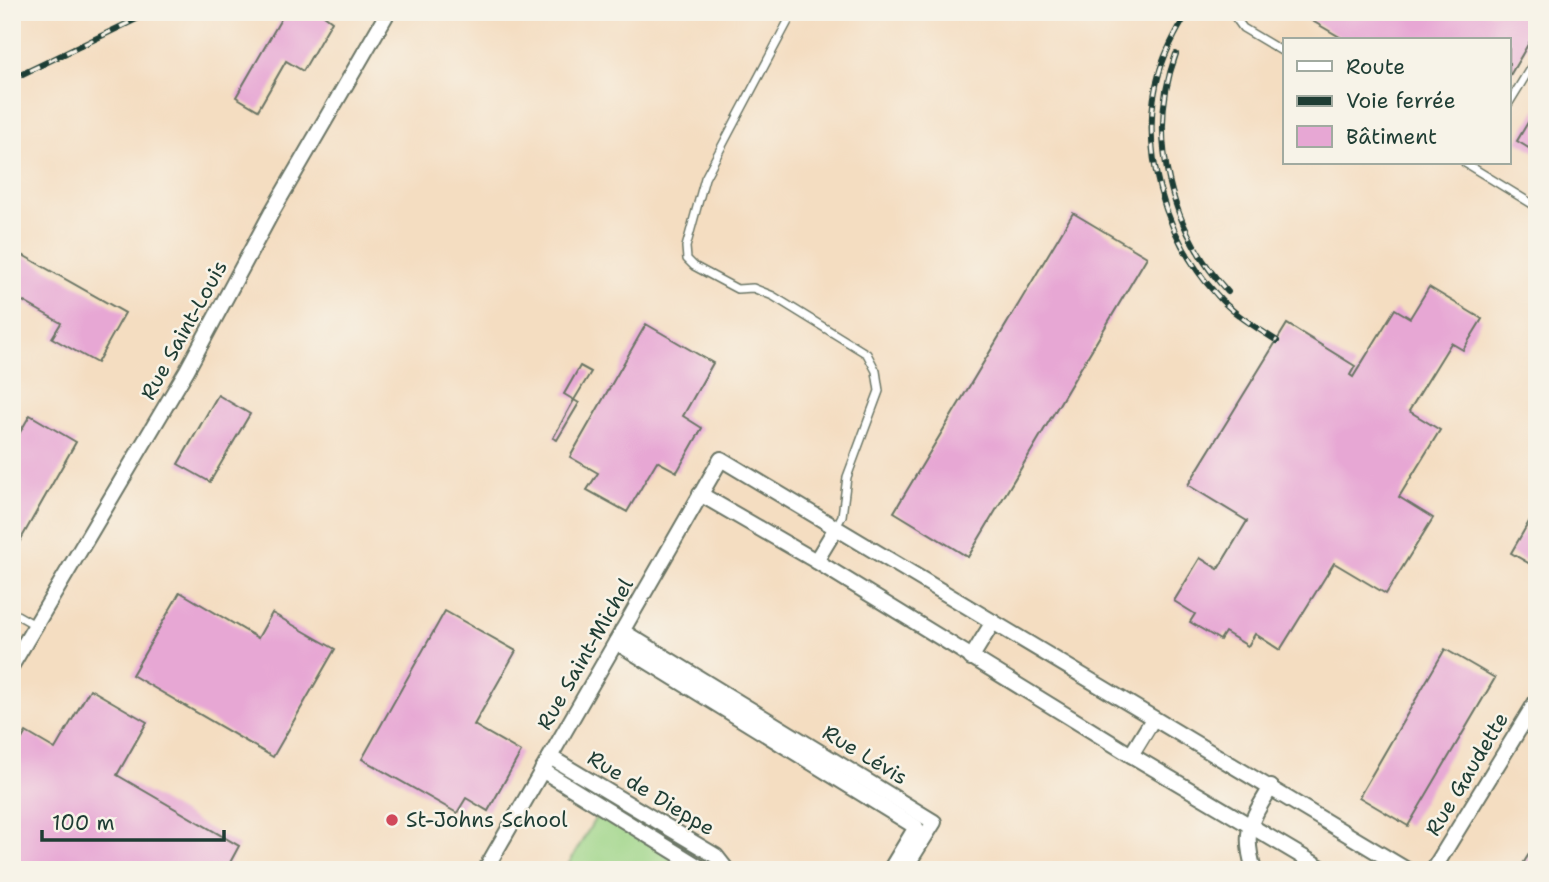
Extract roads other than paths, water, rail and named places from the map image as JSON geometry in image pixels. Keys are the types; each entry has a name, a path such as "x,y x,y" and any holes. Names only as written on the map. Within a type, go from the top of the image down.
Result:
{"street":[{"name":"Rue Saint-Louis","path":"12,665 187,370 273,210 388,12"},
{"name":"Rue Saint-Michel","path":"485,870 721,459 836,528"},
{"path":"700,494 817,561 971,658 1325,870"},
{"path":"817,561 836,528 1407,870"},
{"path":"971,658 993,622"},
{"name":"Rue Lévis","path":"619,637 771,730 934,822"},
{"name":"Rue Gaudette","path":"1433,870 1537,700"},
{"path":"1132,755 1153,719"},
{"name":"Rue Lévis","path":"771,730 916,827"},
{"name":"Rue de Dieppe","path":"546,763 704,870"},
{"name":"Rue de Dieppe","path":"546,763 716,856 727,870"},
{"path":"1254,870 1248,850 1250,824 1271,787"},
{"path":"890,870 916,827 934,822"},
{"path":"904,870 934,822"}],"lane":[{"path":"793,12 705,178 686,247 687,259 694,266 737,289 753,289 773,296 867,354 876,371 879,391 847,477 842,516 836,528"},
{"path":"1236,12 1243,28 1283,52"},
{"path":"1510,101 1537,57"},
{"path":"1469,164 1537,207"},
{"path":"12,612 35,625"}],"railway":[{"path":"12,79 151,12"},
{"path":"1188,12 1165,55 1154,99 1154,160 1160,190 1182,246 1198,272 1230,308 1277,341"},
{"path":"1176,54 1167,85 1163,116 1169,180 1191,240 1228,292"}],"place":[{"name":"St-Johns School","path":"392,820"}]}
